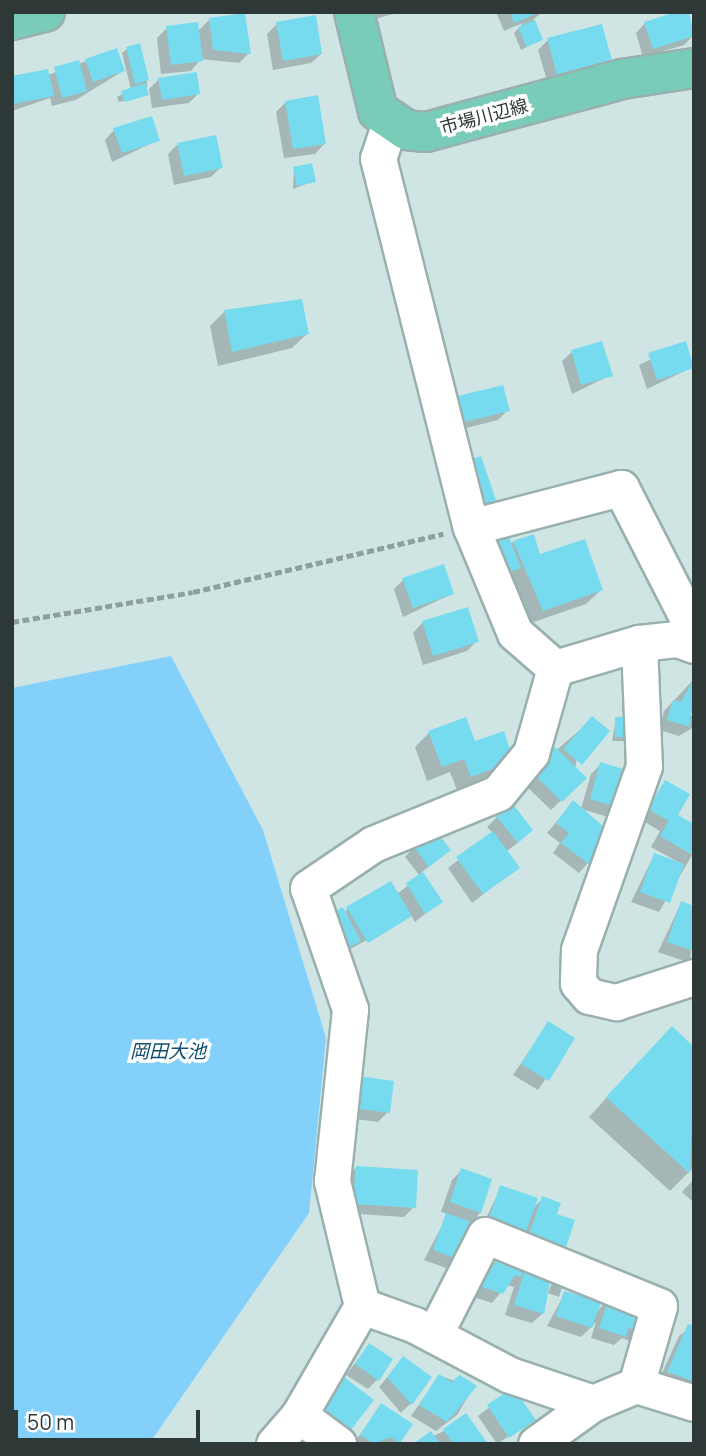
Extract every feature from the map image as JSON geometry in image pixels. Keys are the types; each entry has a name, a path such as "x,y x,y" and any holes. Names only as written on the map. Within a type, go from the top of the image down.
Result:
{"main road":[{"path":"12,20 45,12"},
{"path":"355,12 373,96 390,122"},
{"name":"市場川辺線","path":"390,122 426,132 622,79 694,68"}],"street":[{"path":"390,122 379,158 471,527 515,634 555,668"},
{"path":"471,527 621,488 691,625 693,644 677,639 639,643 555,668"},
{"path":"639,643 644,766 579,950 578,983 589,996 616,1002 694,976"},
{"path":"274,1444 299,1415 362,1306 332,1181 350,1009 307,888 373,844 498,793 531,753 555,668"},
{"path":"434,1335 485,1235 659,1306 636,1385"},
{"path":"362,1306 434,1335 510,1375 593,1404"},
{"path":"536,1444 593,1404 636,1385 694,1403"},
{"path":"299,1415 338,1444"}],"path":[{"path":"12,622 193,592 471,527"}],"water":[{"name":"岡田大池","path":"171,656 263,830 326,1038 309,1213 149,1444 12,1444 12,688"}],"building":[{"path":"510,12 540,12 514,23"},
{"path":"676,12 689,12 694,36 653,49 644,22"},
{"path":"245,13 251,54 213,50 209,18"},
{"path":"316,15 322,54 283,61 276,22"},
{"path":"535,20 543,40 526,47 518,27"},
{"path":"198,22 203,61 171,65 166,26"},
{"path":"602,24 613,64 558,79 547,38"},
{"path":"140,43 149,80 135,84 126,47"},
{"path":"117,48 125,71 93,82 85,59"},
{"path":"79,60 87,91 62,98 54,67"},
{"path":"48,69 54,96 12,104 12,76"},
{"path":"197,72 200,94 162,100 158,78"},
{"path":"145,83 149,95 125,102 121,91"},
{"path":"318,95 326,144 293,149 285,101"},
{"path":"152,116 160,141 122,153 113,128"},
{"path":"216,135 223,168 184,176 177,143"},
{"path":"312,163 316,182 297,186 293,167"},
{"path":"302,299 309,334 232,352 224,310"},
{"path":"602,341 613,376 581,385 571,350"},
{"path":"686,341 694,368 657,380 648,353"},
{"path":"503,385 510,411 464,422 458,396"},
{"path":"481,456 500,512 482,518 463,462"},
{"path":"506,529 521,568 499,576 484,537"},
{"path":"534,534 540,554 585,539 603,590 543,611 513,541"},
{"path":"444,564 454,594 413,608 402,578"},
{"path":"468,607 479,642 433,656 422,621"},
{"path":"693,681 690,727 667,720 673,700 681,702"},
{"path":"592,716 610,731 582,765 563,749"},
{"path":"466,717 475,741 504,731 514,761 471,777 464,759 442,767 428,731"},
{"path":"615,717 634,717 635,737 615,737"},
{"path":"554,746 587,778 562,802 530,770"},
{"path":"600,762 630,771 620,808 590,799"},
{"path":"665,780 690,794 678,815 694,824 694,856 660,836 669,821 648,809"},
{"path":"573,800 613,835 590,865 561,843 569,833 556,823"},
{"path":"512,803 533,830 518,843 496,816"},
{"path":"435,830 451,850 429,867 413,846"},
{"path":"493,831 520,868 483,894 456,857"},
{"path":"654,853 684,864 670,903 640,892"},
{"path":"423,872 443,902 425,914 406,883"},
{"path":"391,881 412,916 368,943 346,907"},
{"path":"681,901 694,906 694,951 667,942"},
{"path":"343,907 361,941 341,952 323,917"},
{"path":"548,1021 575,1038 549,1081 521,1064"},
{"path":"672,1026 694,1047 690,1174 606,1097"},
{"path":"351,1075 394,1081 390,1113 347,1107"},
{"path":"356,1166 418,1170 416,1208 353,1204"},
{"path":"461,1168 492,1179 481,1213 450,1202"},
{"path":"500,1185 538,1198 524,1237 487,1225"},
{"path":"542,1196 561,1203 557,1214 575,1220 565,1250 528,1238"},
{"path":"446,1213 471,1222 457,1259 433,1250"},
{"path":"502,1252 527,1261 521,1277 515,1275 503,1294 476,1285 482,1266 491,1269"},
{"path":"525,1270 552,1271 544,1314 514,1305"},
{"path":"564,1291 601,1302 592,1328 556,1316"},
{"path":"610,1296 645,1307 644,1333 628,1328 626,1337 599,1328"},
{"path":"688,1324 694,1326 694,1381 667,1372"},
{"path":"369,1343 393,1359 379,1381 355,1364"},
{"path":"403,1356 432,1377 412,1405 387,1377"},
{"path":"439,1374 451,1382 460,1375 477,1386 447,1422 419,1405"},
{"path":"344,1377 374,1400 350,1431 321,1409"},
{"path":"513,1387 536,1420 509,1438 487,1405"},
{"path":"381,1403 413,1424 400,1443 390,1437 374,1444 360,1435"},
{"path":"466,1413 488,1444 453,1444 443,1429"},
{"path":"431,1431 440,1444 413,1444"}]}
